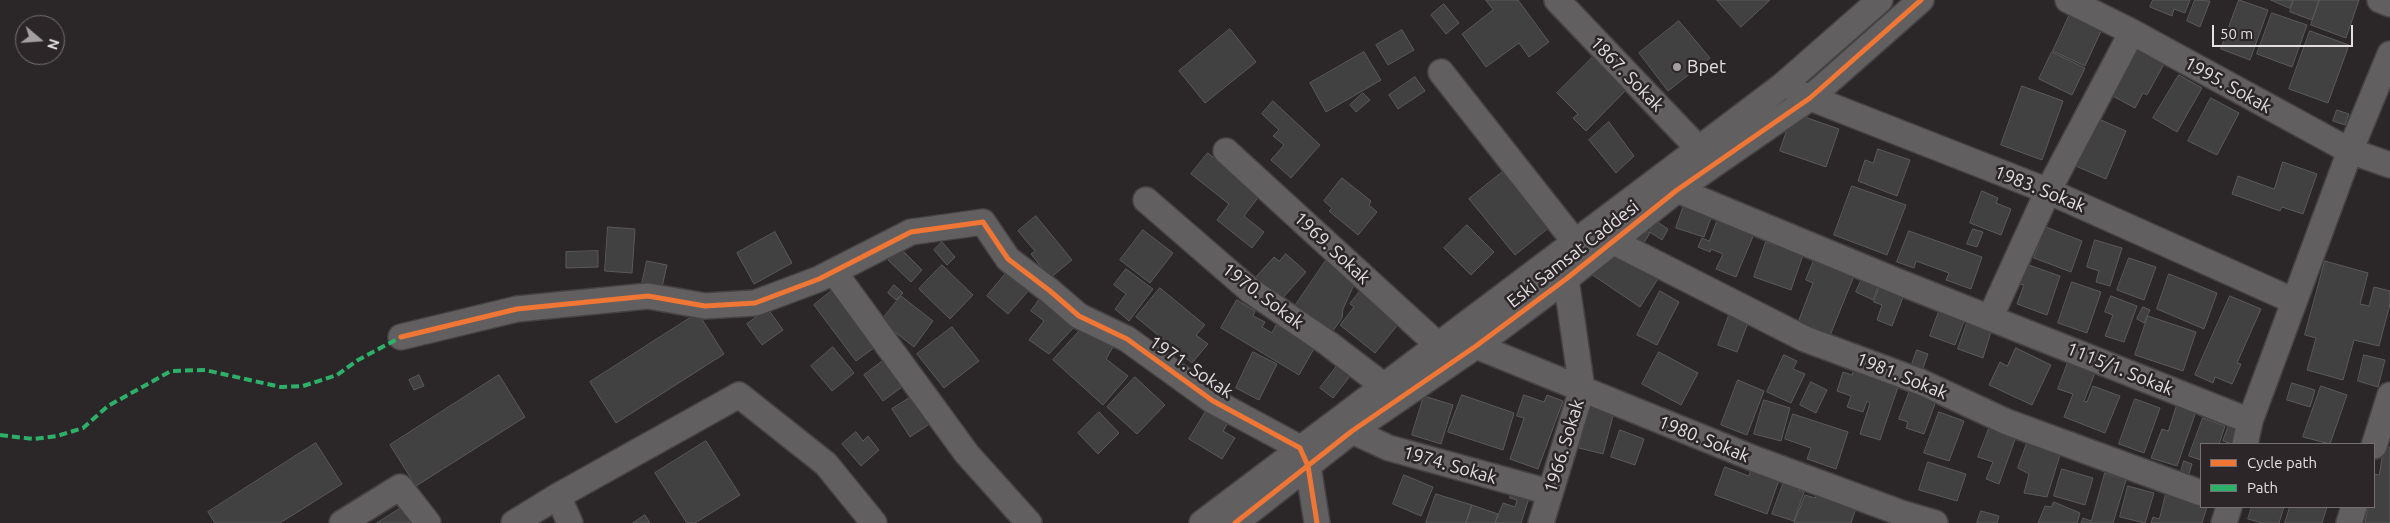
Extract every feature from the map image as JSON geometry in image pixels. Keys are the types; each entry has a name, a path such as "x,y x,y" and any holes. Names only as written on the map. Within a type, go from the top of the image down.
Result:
{"street":[{"name":"1867. Sokak","path":"1557,0 1698,148"},
{"name":"Eski Samsat Caddesi","path":"1235,523 1304,457 1384,386 1782,86 1880,0"},
{"name":"Eski Samsat Caddesi","path":"1202,523 1304,457 1352,432 1476,346 1566,279 1677,190 1810,98 1921,0"},
{"name":"1995. Sokak","path":"2068,0 2132,32 2350,151 2390,165"},
{"path":"2380,0 2390,4"},
{"path":"1990,318 2048,191 2132,32"},
{"path":"2248,433 2294,301 2350,151 2390,54"},
{"path":"1442,72 1575,242"},
{"name":"1983. Sokak","path":"1782,86 2048,191 2294,301"},
{"name":"1969. Sokak","path":"1226,151 1438,345"},
{"name":"1115/1. Sokak","path":"1677,190 1990,318 2248,433"},
{"name":"1970. Sokak","path":"1146,200 1251,291 1329,344 1384,386"},
{"name":"1971. Sokak","path":"834,272 911,232 983,222 1008,259 1079,316 1127,339 1213,401 1304,457"},
{"name":"1981. Sokak","path":"1612,241 1805,339 1921,382 2007,422 2200,493"},
{"path":"401,337 517,309 648,296 705,306 755,303 834,272 967,454 1029,523"},
{"name":"1966. Sokak","path":"1542,523 1549,492 1582,389 1566,279"},
{"name":"1980. Sokak","path":"1476,346 1755,459 1901,513 1935,523"},
{"path":"514,523 558,496 739,395 826,464 874,523"},
{"path":"2375,443 2390,395"},
{"name":"1974. Sokak","path":"1352,432 1389,448 1549,492"},
{"path":"1304,457 1317,523"},
{"path":"342,523 400,487 428,523"},
{"path":"558,496 570,523"},
{"path":"2224,523 2229,508"},
{"path":"2349,523 2354,508"}],"building":[{"path":"1486,0 1518,0 1549,42 1529,57 1519,43 1486,67 1462,34 1493,10"},
{"path":"1717,0 1770,0 1741,27"},
{"path":"2153,0 2190,0 2185,13 2174,9 2172,16 2150,7"},
{"path":"2195,0 2210,1 2200,27 2187,21"},
{"path":"2239,0 2268,10 2250,60 2221,49"},
{"path":"2271,0 2293,0 2290,8"},
{"path":"2294,0 2319,0 2312,20 2290,12"},
{"path":"2320,0 2359,0 2346,38 2311,25"},
{"path":"1444,4 1459,23 1446,34 1431,15"},
{"path":"2272,13 2307,25 2292,67 2257,54"},
{"path":"2070,14 2102,29 2085,66 2053,51"},
{"path":"1679,21 1710,58 1668,91 1639,53"},
{"path":"1230,29 1256,62 1205,103 1179,71"},
{"path":"1402,30 1414,50 1388,65 1376,45"},
{"path":"2310,31 2349,45 2328,103 2289,89"},
{"path":"2132,46 2164,64 2147,95 2143,93 2135,108 2107,93"},
{"path":"1364,52 1381,80 1326,112 1310,83"},
{"path":"2052,52 2085,68 2072,95 2039,79"},
{"path":"1593,57 1626,90 1586,131 1573,118 1578,114 1557,93"},
{"path":"2179,75 2202,88 2177,132 2153,118"},
{"path":"1415,77 1425,91 1398,109 1389,95"},
{"path":"2022,86 2063,101 2042,160 2001,145"},
{"path":"1363,93 1370,100 1356,112 1350,105"},
{"path":"2211,98 2239,113 2217,155 2188,141"},
{"path":"1273,101 1320,145 1291,178 1271,160 1284,145 1273,136 1279,130 1262,114"},
{"path":"2337,110 2349,114 2345,125 2333,121"},
{"path":"1793,113 1839,129 1826,167 1780,151"},
{"path":"2092,116 2126,131 2106,179 2071,164"},
{"path":"1609,122 1634,156 1616,173 1589,140"},
{"path":"1878,149 1910,160 1897,196 1858,181 1865,160 1873,163"},
{"path":"1208,153 1260,195 1244,216 1264,232 1252,248 1217,220 1229,204 1191,174"},
{"path":"2283,162 2317,174 2303,214 2282,207 2280,211 2232,194 2238,176 2274,189"},
{"path":"1505,170 1551,226 1515,255 1469,199"},
{"path":"1342,178 1371,201 1369,205 1377,212 1358,235 1329,211 1332,208 1324,201"},
{"path":"1852,186 1906,205 1887,255 1834,235"},
{"path":"1982,191 1998,198 1996,203 2011,209 2001,235 1970,223"},
{"path":"1684,205 1712,215 1704,237 1676,228"},
{"path":"1036,216 1072,260 1050,278 1031,254 1035,251 1018,231"},
{"path":"1718,219 1754,234 1736,277 1716,269 1723,254 1711,249 1710,252 1698,247 1702,238 1709,241"},
{"path":"1656,221 1668,229 1662,240 1650,232"},
{"path":"1467,225 1494,252 1471,275 1444,248"},
{"path":"1639,225 1650,233 1641,247 1629,239"},
{"path":"608,227 635,229 632,273 605,271"},
{"path":"2046,227 2082,241 2071,272 2034,258"},
{"path":"1973,229 1983,232 1977,247 1967,244"},
{"path":"1143,230 1173,253 1150,283 1120,260"},
{"path":"1909,231 1982,257 1971,289 1946,280 1949,273 1916,261 1914,268 1897,262"},
{"path":"775,232 792,263 754,284 737,253"},
{"path":"2095,240 2122,248 2110,286 2096,282 2099,271 2087,267"},
{"path":"942,242 955,257 947,265 934,250"},
{"path":"1766,242 1803,255 1791,290 1754,277"},
{"path":"1610,245 1659,277 1640,307 1591,274"},
{"path":"900,248 922,270 911,282 888,260"},
{"path":"1818,250 1858,266 1829,338 1797,325 1813,283 1806,280"},
{"path":"598,251 598,267 566,268 566,252"},
{"path":"1286,254 1306,272 1280,301 1255,278 1274,257 1279,261"},
{"path":"1329,256 1357,278 1343,309 1342,318 1330,335 1295,306"},
{"path":"2129,258 2156,267 2144,300 2117,290"},
{"path":"647,261 667,265 662,287 642,284"},
{"path":"2325,261 2368,273 2360,304 2369,306 2374,287 2390,291 2390,304 2379,346 2354,340 2343,380 2307,370 2316,338 2305,335"},
{"path":"2026,264 2060,276 2047,315 2017,304 2024,285 2019,284"},
{"path":"942,265 973,295 950,319 919,289"},
{"path":"1126,269 1153,289 1129,321 1115,309 1126,294 1114,285"},
{"path":"1008,271 1030,289 1008,314 987,296"},
{"path":"2169,274 2217,293 2204,329 2157,309"},
{"path":"1863,277 1879,284 1873,300 1856,292"},
{"path":"2072,282 2101,292 2087,333 2058,323"},
{"path":"1881,283 1905,292 1892,326 1877,320 1882,305 1874,302"},
{"path":"839,285 882,342 856,361 814,305"},
{"path":"894,285 903,293 896,300 888,293"},
{"path":"1365,285 1404,317 1375,353 1340,325 1354,307 1350,304"},
{"path":"1160,288 1205,325 1196,335 1208,344 1192,363 1136,317"},
{"path":"1660,291 1679,302 1657,345 1637,335"},
{"path":"1043,295 1076,325 1049,354 1029,340 1044,321 1031,311"},
{"path":"901,296 933,321 914,347 881,321"},
{"path":"2111,296 2137,306 2124,342 2105,336 2113,315 2105,312"},
{"path":"2230,296 2261,309 2237,363 2241,364 2232,384 2215,377 2213,383 2195,375"},
{"path":"1237,300 1255,311 1253,316 1265,322 1262,327 1272,333 1276,325 1287,331 1289,329 1316,345 1299,375 1221,328"},
{"path":"1941,306 1966,316 1955,345 1930,336"},
{"path":"2143,307 2150,310 2144,323 2137,319"},
{"path":"768,309 783,330 762,345 747,324"},
{"path":"1731,310 1750,317 1737,352 1718,345"},
{"path":"698,313 724,354 616,423 590,382"},
{"path":"2148,316 2196,332 2183,371 2135,355"},
{"path":"1969,317 1993,325 1983,358 1958,349"},
{"path":"1084,326 1113,347 1106,359 1128,376 1103,405 1053,360"},
{"path":"952,327 979,361 944,388 917,354"},
{"path":"833,347 854,373 832,391 811,366"},
{"path":"2016,348 2051,365 2032,405 1989,385 2000,362 2007,366"},
{"path":"1917,350 1928,354 1922,371 1911,367"},
{"path":"1253,352 1277,364 1259,400 1236,388"},
{"path":"1659,352 1698,373 1681,405 1642,384"},
{"path":"891,355 910,381 883,401 864,375"},
{"path":"1784,355 1797,361 1793,369 1805,374 1791,403 1767,392"},
{"path":"2364,355 2385,360 2378,387 2358,381"},
{"path":"2070,357 2097,368 2084,401 2087,402 2093,386 2120,396 2105,433 2064,417 2073,394 2058,389"},
{"path":"1341,361 1354,371 1333,398 1320,388"},
{"path":"1855,364 1900,381 1880,440 1860,434 1870,403 1867,401 1863,412 1847,407 1851,396 1837,391 1843,372 1852,375"},
{"path":"419,375 424,386 414,390 409,380"},
{"path":"499,375 525,417 416,486 390,445"},
{"path":"1135,377 1165,405 1137,434 1107,407"},
{"path":"1738,380 1764,391 1747,435 1721,425"},
{"path":"1811,382 1827,390 1816,413 1800,405"},
{"path":"2292,383 2315,390 2310,407 2287,400"},
{"path":"2321,386 2347,395 2330,443 2303,437"},
{"path":"1911,388 1937,398 1924,434 1906,428 1908,422 1899,419"},
{"path":"919,392 937,419 910,437 892,409"},
{"path":"1462,395 1514,413 1503,450 1448,432"},
{"path":"1524,395 1544,402 1547,395 1563,401 1538,469 1510,459 1524,418 1517,416"},
{"path":"1424,396 1453,405 1441,444 1412,435"},
{"path":"2135,399 2160,408 2144,453 2119,444"},
{"path":"2179,399 2198,406 2177,466 2151,458 2162,429 2168,431"},
{"path":"1764,400 1790,408 1781,441 1754,434"},
{"path":"1590,405 1614,412 1603,454 1579,448"},
{"path":"1208,408 1229,421 1223,431 1235,438 1222,459 1189,439"},
{"path":"1099,412 1119,433 1098,454 1078,433"},
{"path":"1939,412 1964,421 1949,461 1924,453"},
{"path":"1793,414 1848,432 1836,469 1807,459 1811,448 1785,439"},
{"path":"2203,418 2225,426 2219,443 2200,443 2200,460 2189,456"},
{"path":"1992,421 2018,431 1999,484 1986,479 1993,462 1978,457"},
{"path":"2229,425 2238,429 2232,443 2223,441"},
{"path":"1620,430 1644,439 1635,465 1611,457"},
{"path":"856,432 863,441 868,436 879,450 861,466 842,444"},
{"path":"706,441 740,495 695,523 687,523 655,473"},
{"path":"316,443 342,484 280,523 215,523 208,512"},
{"path":"2027,443 2060,455 2047,497 2024,493 2029,474 2018,468"},
{"path":"2384,447 2390,447 2390,523 2365,523 2368,508 2375,508 2375,474 2379,475"},
{"path":"2184,461 2192,464 2189,474 2181,472"},
{"path":"1928,462 1966,474 1957,501 1919,490"},
{"path":"1725,467 1749,476 1751,470 1779,480 1767,514 1715,495"},
{"path":"2062,469 2093,478 2085,505 2054,496"},
{"path":"2105,473 2126,480 2113,523 2081,523 2083,518 2091,521"},
{"path":"1404,475 1433,487 1421,516 1393,504"},
{"path":"1786,476 1801,482 1798,490 1804,492 1794,521 1772,514"},
{"path":"2128,486 2154,493 2145,523 2120,517"},
{"path":"1513,490 1530,495 1521,523 1495,523 1503,503 1515,507 1517,500 1510,498"},
{"path":"1818,491 1857,505 1851,523 1794,523 1805,495 1815,498"},
{"path":"1436,494 1472,505 1466,523 1426,523"},
{"path":"2166,494 2193,502 2200,501 2200,508 2207,508 2202,523 2151,523 2153,517 2159,519"},
{"path":"2054,502 2080,513 2077,523 2038,523 2045,506 2051,507"},
{"path":"1472,505 1498,514 1495,523 1466,523"},
{"path":"401,508 411,523 377,523"},
{"path":"2252,508 2284,508 2279,523 2262,523 2248,519"},
{"path":"2290,508 2327,508 2322,523 2285,523"},
{"path":"1981,511 1999,516 1997,523 1977,523"},
{"path":"645,515 650,523 633,523"}],"marked path":[{"path":"0,435 33,439 57,436 83,428 108,406 171,371 205,370 281,387 303,386 337,375 358,360 401,337"}],"cycle path":[{"path":"1235,523 1352,431 1476,346 1566,279 1677,190 1810,98 1921,0"},
{"path":"401,337 517,309 648,296 705,306 755,303 819,279 911,232 983,222 1008,259 1079,316 1127,339 1213,401 1300,448 1308,466 1317,523"}],"place":[{"name":"Bpet","path":"1677,67"}]}
